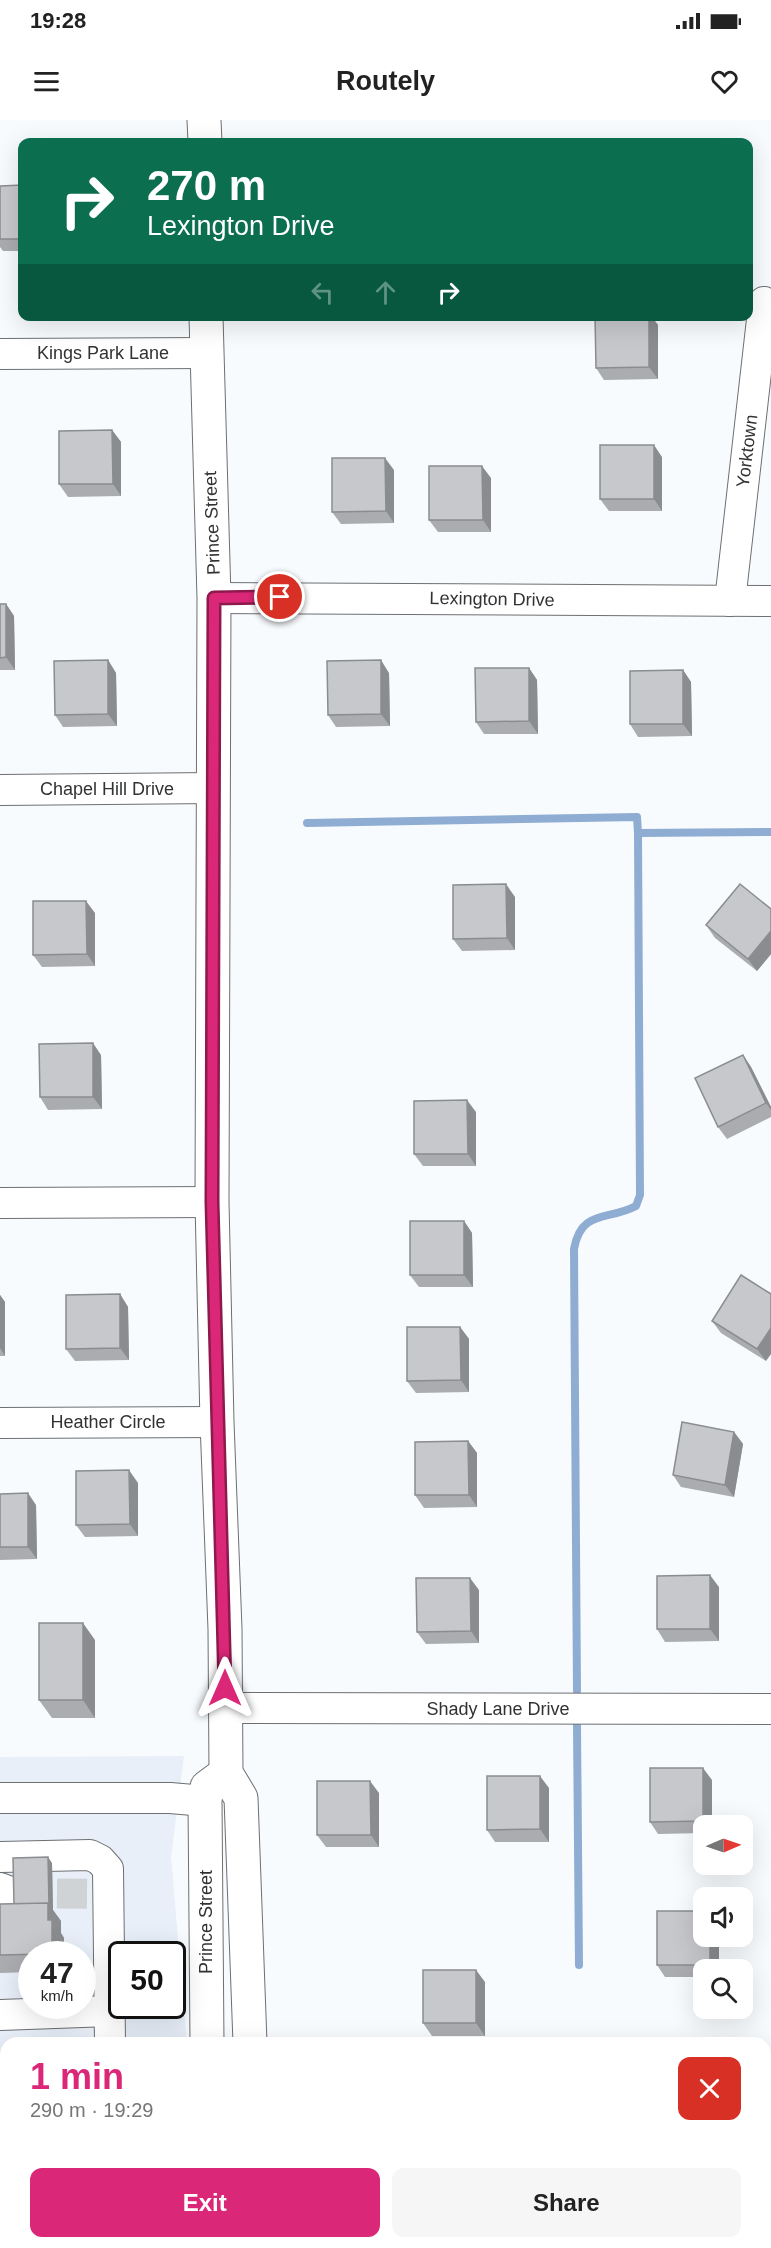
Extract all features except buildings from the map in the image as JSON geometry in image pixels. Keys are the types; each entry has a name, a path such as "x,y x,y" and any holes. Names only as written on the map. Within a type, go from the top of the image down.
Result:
{"main road":[{"path":"204,120 205,138"},
{"name":"Prince Street","path":"206,321 214,598 212,1202 217,1422 225,1629 226,1773 241,1798 250,2037"},
{"path":"205,1801 207,1787 226,1773"},
{"name":"Prince Street","path":"207,2037 205,1801 224,1811 229,1829 232,1936 247,1964"}],"street":[{"name":"Yorktown","path":"730,601 764,302"},
{"name":"Kings Park Lane","path":"0,354 206,352"},
{"name":"Lexington Drive","path":"214,598 771,602"},
{"name":"Chapel Hill Drive","path":"0,790 214,789"},
{"path":"0,1203 212,1202"},
{"name":"Heather Circle","path":"0,1423 217,1422"},
{"name":"Shady Lane Drive","path":"225,1708 771,1709"},
{"path":"0,1798 170,1798 205,1801"},
{"path":"0,1857 90,1855 100,1860 108,1869 109,1941"},
{"path":"0,2015 108,2011"},
{"path":"110,2019 110,2037"}],"shaded area":[{"path":"184,1756 171,1857 178,1941 108,1941 108,2019 185,2019 186,2037 0,2037 0,1757"}],"waterway":[{"path":"307,823 637,817 638,833 771,832"},
{"path":"577,1691 574,1249 578,1236 589,1222 636,1206 640,1195 638,833"},
{"path":"577,1725 579,1965"}],"tunnel":[{"path":"12,1893 108,1894"},
{"path":"0,2186 0,2248"}],"route":[{"path":"225,1688 212,1202 214,598 280,597"}]}
